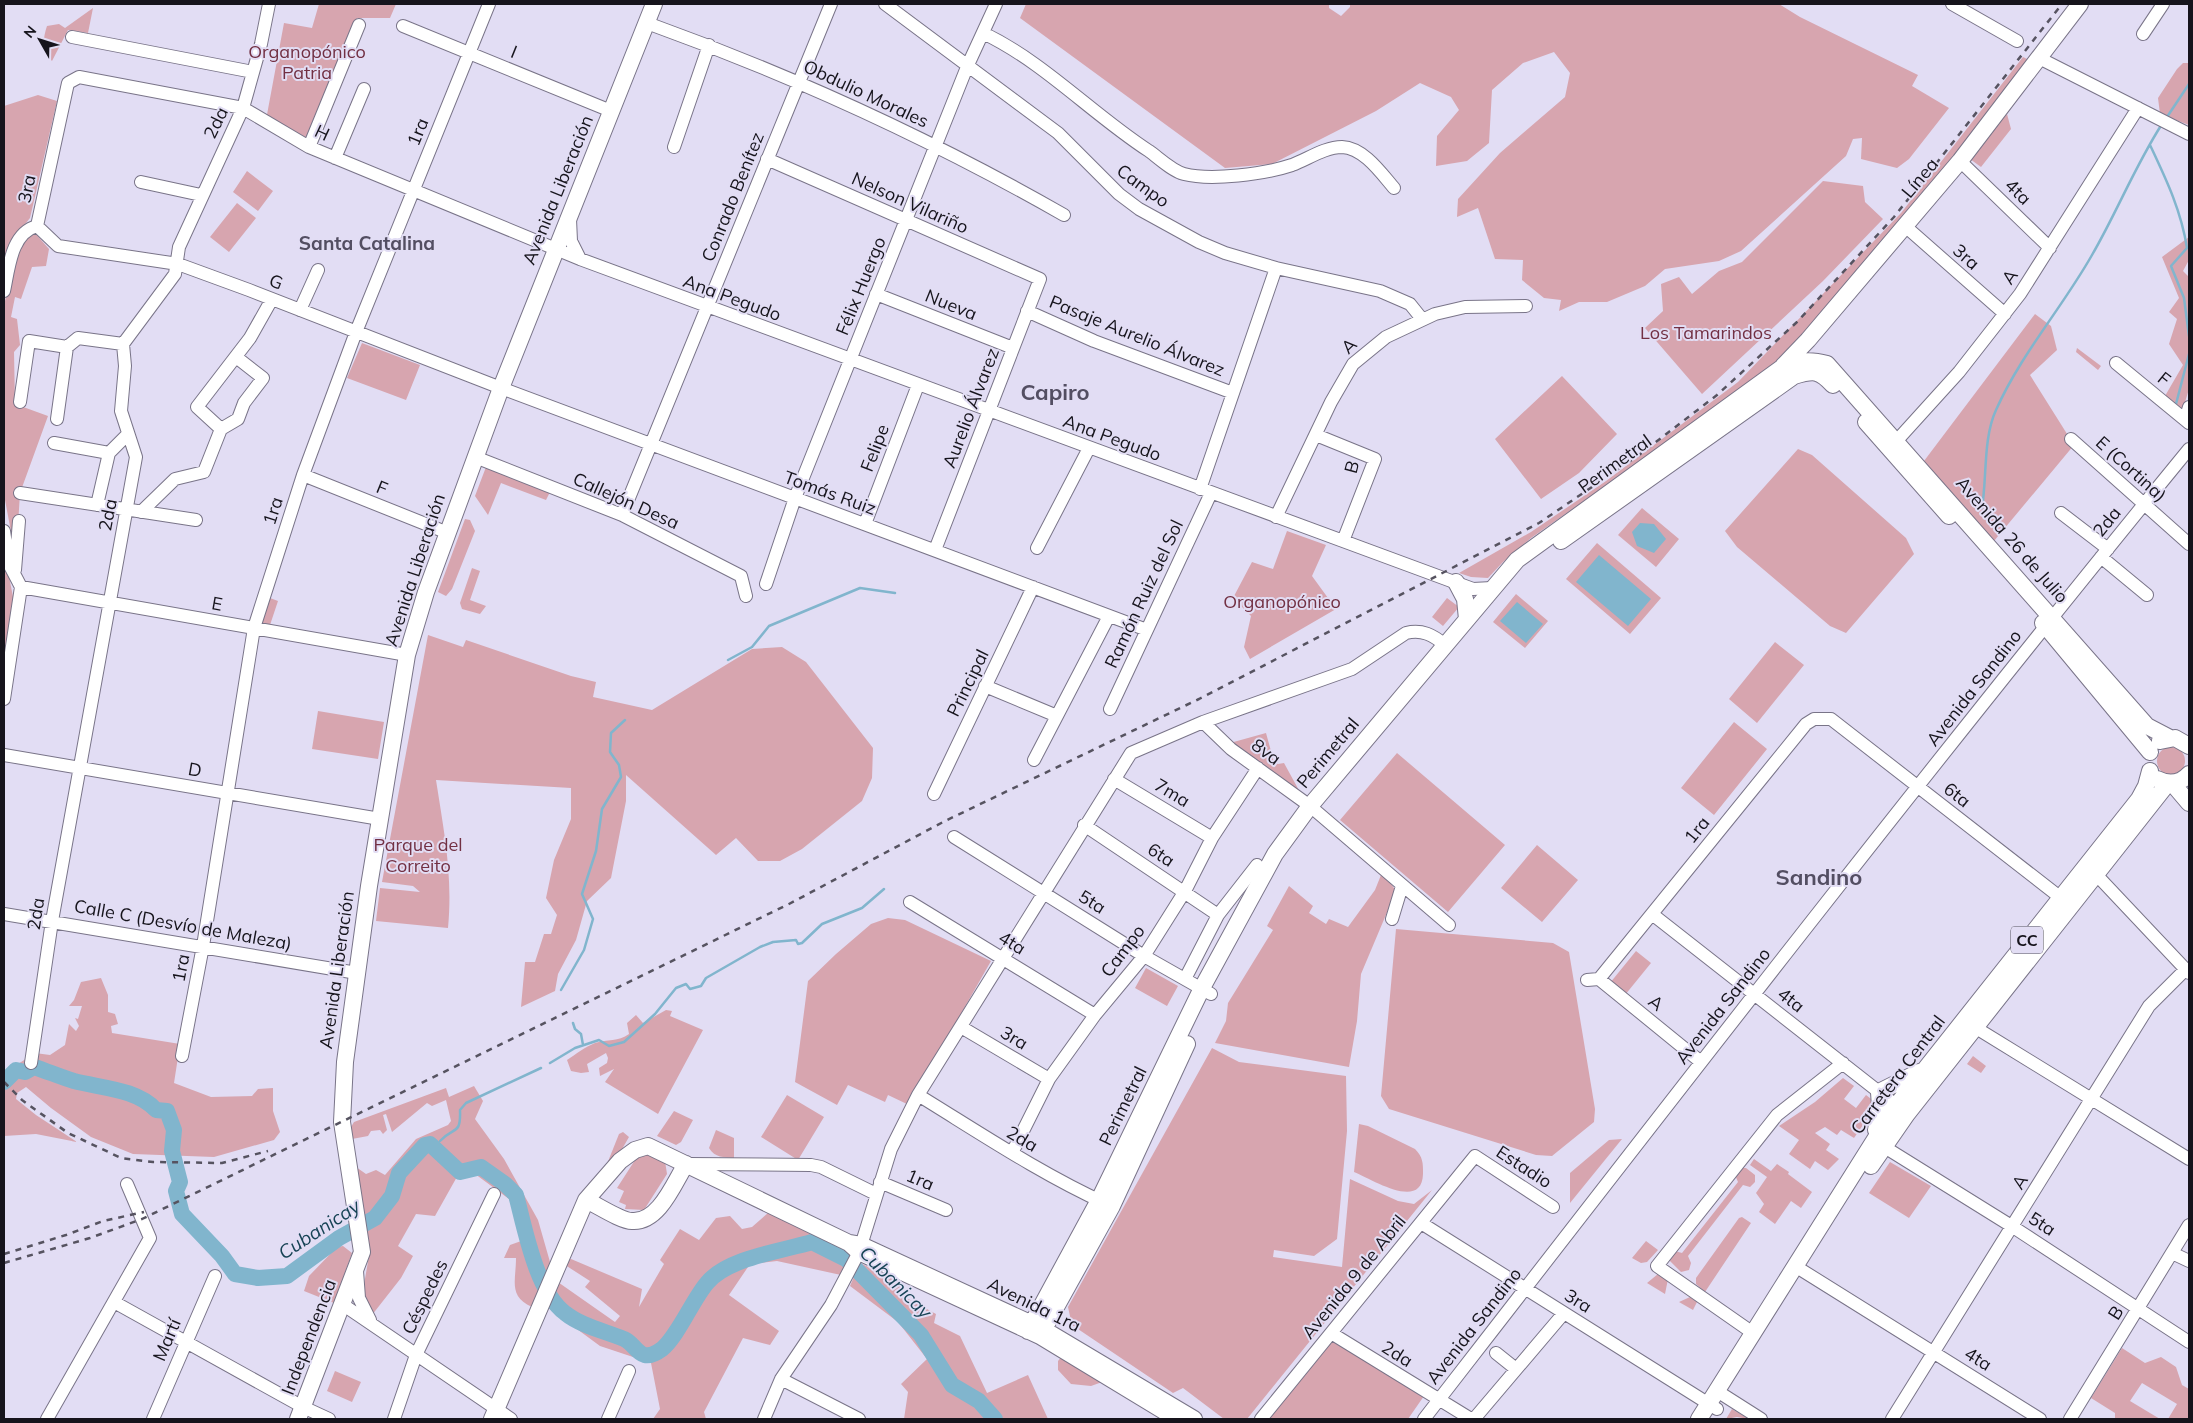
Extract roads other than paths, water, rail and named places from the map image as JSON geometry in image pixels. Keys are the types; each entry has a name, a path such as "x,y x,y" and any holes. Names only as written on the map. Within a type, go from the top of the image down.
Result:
{"main road":[{"name":"Avenida Liberación","path":"358,1269 362,1252 354,1210 342,1122 345,1062 380,819 407,655 426,592 501,388 654,4"},
{"name":"Línea","path":"1808,363 1822,323 1960,161 2080,4"},
{"name":"Avenida 26 de Julio","path":"1808,363 1893,444 2049,621 2147,726 2189,746"},
{"name":"Perimetral","path":"1313,810 1445,645 1513,581 1528,564 1808,363"},
{"name":"Perimetral","path":"1039,1324 1105,1203 1206,991 1275,854 1474,619 1477,595 1492,588 1517,560 1808,363"},
{"path":"1492,588 1513,581"},
{"path":"1456,582 1474,619"},
{"name":"Avenida 26 de Julio","path":"2049,621 2150,752"},
{"path":"2150,752 2158,742 2172,738 2189,727"},
{"name":"CC","path":"2150,752 2150,771"},
{"path":"2150,771 2158,779 2170,783 2189,803"},
{"name":"Carretera Central","path":"1699,1419 1716,1404 1878,1143 1901,1110 2091,869 2139,799 2150,771"},
{"name":"CC","path":"2170,783 2184,779 2189,774"},
{"name":"Carretera Central","path":"2014,967 2061,898 2091,869 2170,783"},
{"name":"Carretera Central","path":"1901,1110 1926,1068 1970,1024"},
{"path":"1878,1143 1879,1092 1926,1068"},
{"name":"Avenida 1ra","path":"586,1200 620,1161 635,1150 648,1146 856,1249 1006,1313 1025,1315 1066,1342 1194,1419"},
{"path":"494,1414 586,1200 630,1222 644,1220 656,1211 686,1164"},
{"name":"Avenida 1ra","path":"856,1249 1039,1324 1178,1419"},
{"name":"Carretera Central","path":"1716,1404 1753,1333 1800,1268"},
{"name":"Independencia","path":"300,1413 342,1304 358,1269"}],"street":[{"name":"2da","path":"31,1063 52,921 108,602 128,510 136,457 121,411 125,366 123,344 175,274 178,264 179,247 201,195 243,108 269,4"},
{"name":"1ra","path":"182,1056 203,946 254,628 302,475 356,332 489,4"},
{"name":"Conrado Benítez","path":"622,515 831,4"},
{"name":"Campo","path":"884,4 1058,133 1119,194 1139,209 1199,242 1226,253 1276,268 1380,291 1410,304 1422,319"},
{"name":"Félix Huergo","path":"766,584 795,498 967,67 996,4"},
{"path":"1952,4 2017,41"},
{"path":"2143,34 2164,4"},
{"name":"Obdulio Morales","path":"647,23 709,45 798,82 995,175 1064,215"},
{"path":"309,146 359,25"},
{"name":"I","path":"403,26 611,111"},
{"path":"983,33 1010,46 1123,135 1182,173 1204,176 1260,173 1291,165 1326,150 1343,147 1365,156 1394,188"},
{"path":"72,37 253,72"},
{"path":"674,147 709,45"},
{"path":"2039,58 2189,134"},
{"name":"H","path":"68,83 79,76 243,108 309,146 334,158 556,250"},
{"name":"3ra","path":"4,291 10,261 19,237 28,228 37,226 68,83"},
{"path":"334,158 364,89"},
{"name":"A","path":"1893,444 1959,372 2005,314 2050,248 2138,108"},
{"name":"Nelson Vilariño","path":"767,159 1040,279"},
{"name":"4ta","path":"1960,161 2050,248"},
{"path":"142,182 201,195"},
{"path":"570,216 571,240 580,259"},
{"name":"G","path":"37,226 58,246 178,264 501,388"},
{"name":"3ra","path":"1905,226 2005,314"},
{"name":"Ana Pegudo","path":"556,250 1456,582 1477,595"},
{"name":"Ramón Ruiz del Sol","path":"1110,709 1147,630 1205,491 1233,393 1276,268"},
{"path":"300,310 318,270"},
{"name":"Aurelio Álvarez","path":"934,550 1040,279"},
{"name":"Nueva","path":"876,294 1013,348"},
{"path":"221,429 197,407 250,338 272,299"},
{"name":"A","path":"1276,517 1331,402 1353,364 1386,336 1422,319 1465,307 1526,306"},
{"name":"Pasaje Aurelio Álvarez","path":"1027,311 1094,341 1233,393"},
{"path":"57,419 67,347 78,338 123,344"},
{"path":"20,402 28,342 67,347"},
{"path":"141,512 175,479 204,472 221,429 238,420 244,403 263,378 236,357"},
{"name":"F","path":"2116,363 2187,421"},
{"name":"Felipe","path":"865,524 918,385"},
{"name":"Tomás Ruiz","path":"501,388 1147,630"},
{"path":"2187,421 2189,407"},
{"path":"97,505 109,453 128,434"},
{"name":"B","path":"1316,435 1375,459 1343,541"},
{"name":"E (Cortina)","path":"2071,439 2189,544"},
{"path":"54,443 109,453"},
{"path":"1037,548 1089,448"},
{"name":"2da","path":"2049,621 2189,449"},
{"name":"Callejón Desa","path":"476,457 622,515 741,576 746,596"},
{"name":"F","path":"302,475 448,533"},
{"path":"20,493 196,520"},
{"path":"2061,513 2146,595"},
{"path":"15,575 19,520"},
{"path":"4,531 9,564 21,587 4,699"},
{"name":"E","path":"21,587 407,655"},
{"name":"Principal","path":"934,794 1033,587"},
{"path":"1034,760 1109,616"},
{"name":"Avenida Sandino","path":"1424,1419 1754,994 2049,621"},
{"path":"764,1419 781,1379 831,1305 845,1279 891,1150 918,1095 1002,957 1131,753 1216,717 1352,669 1406,633 1415,631 1431,634 1445,645"},
{"path":"985,686 1057,716"},
{"path":"1216,717 1218,736"},
{"name":"1ra","path":"1593,980 1652,914 1806,724 1814,719 1831,719"},
{"name":"6ta","path":"1831,719 2061,898"},
{"name":"8va","path":"1203,722 1231,749 1313,810 1449,925"},
{"name":"D","path":"4,755 380,819"},
{"name":"Campo","path":"1012,1153 1049,1079 1144,956 1185,892 1212,838 1258,768"},
{"name":"7ma","path":"1114,779 1212,838"},
{"name":"6ta","path":"1084,826 1185,892 1218,916"},
{"name":"5ta","path":"954,837 1144,956 1206,991"},
{"path":"1185,979 1218,916 1257,865"},
{"path":"2091,869 2188,971"},
{"path":"1392,919 1402,886"},
{"name":"4ta","path":"910,902 1096,1016"},
{"name":"Calle C (Desvío de Maleza)","path":"4,914 357,973"},
{"name":"4ta","path":"1652,914 1901,1110"},
{"name":"A","path":"1892,1419 2149,1006 2188,971"},
{"name":"A","path":"1593,980 1701,1062"},
{"path":"1970,1024 2189,1160"},
{"name":"3ra","path":"961,1027 1049,1079"},
{"path":"1753,1333 1657,1266 1777,1115 1843,1063"},
{"name":"2da","path":"918,1095 1012,1153 1105,1203"},
{"name":"5ta","path":"1878,1143 2013,1226 2189,1342"},
{"name":"Estadio","path":"1475,1156 1553,1207"},
{"name":"Avenida 9 de Abril","path":"1261,1419 1475,1156"},
{"path":"686,1164 811,1165 822,1167 876,1194"},
{"name":"1ra","path":"880,1182 946,1210"},
{"path":"47,1419 150,1238 127,1184"},
{"name":"Céspedes","path":"394,1419 416,1355 494,1194"},
{"name":"3ra","path":"1421,1223 1564,1313 1716,1404 1762,1419"},
{"name":"B","path":"2070,1419 2189,1225"},
{"path":"2172,1253 2189,1261"},
{"name":"4ta","path":"1800,1268 2040,1419"},
{"path":"358,1269 358,1298 371,1322"},
{"name":"Martí","path":"153,1419 185,1341 215,1276"},
{"path":"114,1302 185,1341 300,1413 329,1419"},
{"path":"342,1304 371,1322 494,1414 511,1419"},
{"path":"1472,1419 1564,1313"},
{"name":"2da","path":"1331,1333 1472,1419"},
{"path":"1496,1353 1516,1369"},
{"path":"608,1419 628,1371"},
{"path":"781,1379 859,1419"}],"water":[{"path":"1640,523 1654,524 1666,539 1654,553 1637,546 1632,532"},
{"path":"1599,555 1651,599 1628,626 1576,582"},
{"path":"1517,602 1543,624 1526,643 1500,621"}],"waterway":[{"path":"2167,117 2189,84"},
{"path":"1982,508 1987,445 1996,410 2029,350 2068,294 2092,255 2143,156 2162,124"},
{"path":"2150,145 2172,195 2181,221 2187,248 2171,266 2184,298 2189,336"},
{"path":"2176,404 2189,354"},
{"path":"728,660 752,647 769,626 860,588 895,593"},
{"path":"561,990 584,950 593,919 582,894 596,851 602,809 621,777 619,765 610,752 611,733 625,720"},
{"path":"550,1063 575,1048 599,1040 609,1046 624,1042 655,1014 676,988 686,984 690,989 701,986 706,978 760,947 773,942 796,940 798,944 802,943 822,924 862,908 884,889"},
{"path":"573,1023 575,1029 581,1034 583,1045"},
{"name":"Cubanicay","path":"4,1082 16,1070 25,1072 34,1067 74,1081 129,1093 148,1103 156,1110 167,1111 174,1130 172,1151 180,1182 176,1191 182,1214 222,1256 235,1274 258,1278 287,1276 339,1238 375,1218 392,1196 399,1173 425,1145 430,1144 460,1172 481,1167 505,1184 516,1195 539,1275 546,1290 565,1313 586,1325 624,1339 643,1355 654,1354 668,1343 702,1290 716,1274 741,1261 812,1242 846,1259 921,1335 952,1385 979,1401 995,1419"},
{"path":"440,1141 456,1130 459,1124 460,1110 466,1103 541,1068"}],"railway":[{"path":"4,1263 90,1238 142,1219 789,904 945,821 1199,699 1539,523 1639,455 1717,395 1797,322 1894,217 2062,4"},
{"path":"4,1082 22,1100 68,1133 121,1158 153,1162 222,1163 268,1151"},
{"path":"4,1254 66,1235 103,1221 144,1212"}],"district":[{"name":"Santa Catalina","path":"367,243"},
{"name":"Capiro","path":"1055,392"},
{"name":"Sandino","path":"1819,877"}],"park label":[{"name":"Organopónico Patria","path":"307,62"},
{"name":"Los Tamarindos","path":"1706,333"},
{"name":"Organopónico","path":"1282,602"},
{"name":"Parque del Correito","path":"418,855"}]}
